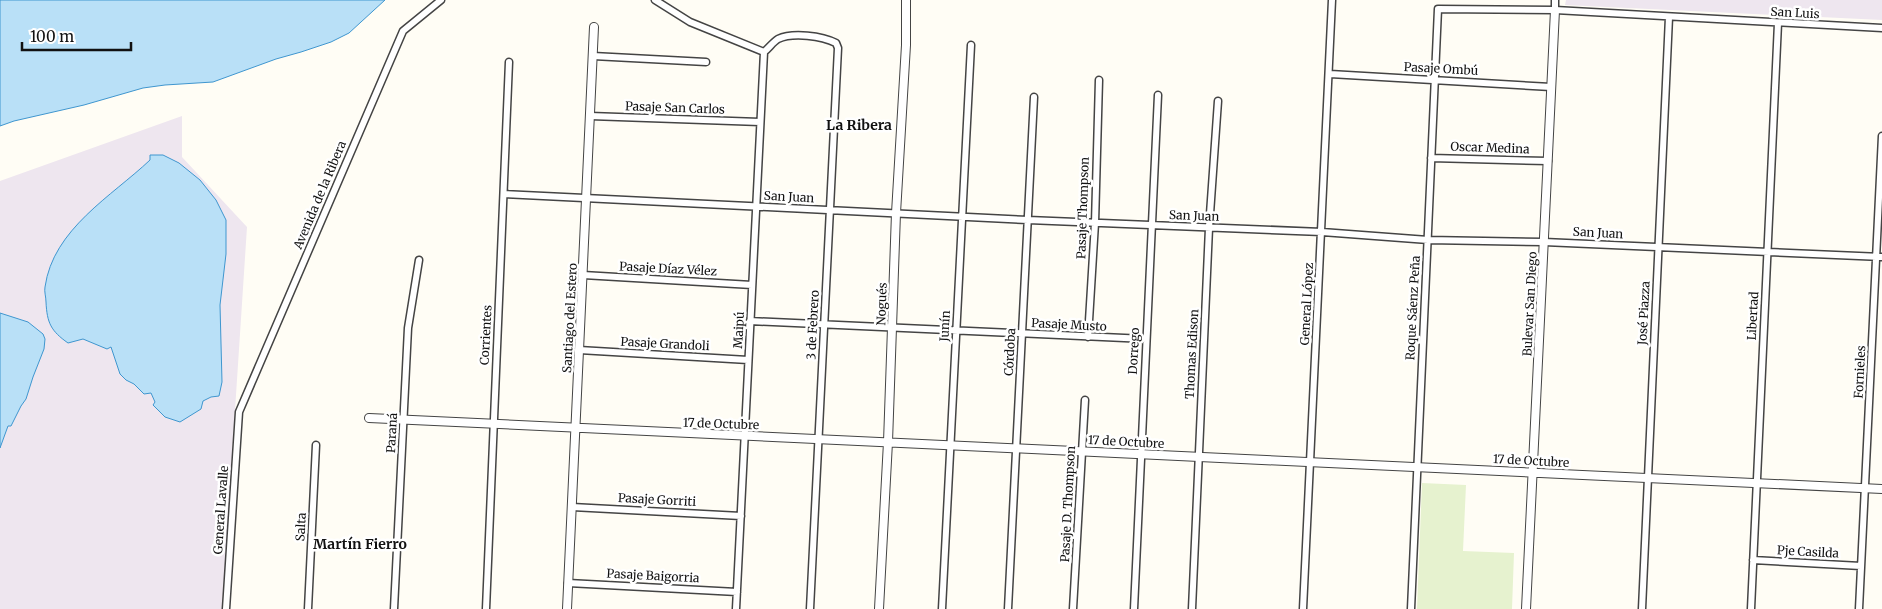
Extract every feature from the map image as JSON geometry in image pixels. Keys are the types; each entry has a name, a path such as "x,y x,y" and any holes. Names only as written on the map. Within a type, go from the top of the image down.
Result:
{"street":[{"name":"Avenida de la Ribera","path":"239,412 403,31 441,0"},
{"path":"655,0 690,22 764,52"},
{"name":"Nogués","path":"879,609 888,442 896,213 906,45 906,0"},
{"name":"General López","path":"1303,609 1330,74 1332,0"},
{"name":"Bulevar San Diego","path":"1526,609 1555,0"},
{"name":"San Luis","path":"1438,9 1555,10 1778,24 1882,28"},
{"name":"Roque Sáenz Peña","path":"1411,609 1438,9"},
{"name":"José Piazza","path":"1642,609 1669,17"},
{"name":"Libertad","path":"1751,609 1778,24"},
{"name":"Santiago del Estero","path":"567,609 594,27"},
{"name":"3 de Febrero","path":"764,52 777,40 786,37 819,37 836,43 838,48 810,609"},
{"name":"Junín","path":"942,609 971,45"},
{"name":"Maipú","path":"736,609 764,52"},
{"path":"593,56 706,62"},
{"name":"Corrientes","path":"486,609 509,62"},
{"name":"Pasaje Ombú","path":"1330,74 1551,87"},
{"name":"Pasaje Thompson","path":"1088,337 1095,223 1099,80"},
{"name":"Dorrego","path":"1134,609 1158,95"},
{"name":"Córdoba","path":"1008,609 1034,97"},
{"name":"Thomas Edison","path":"1192,609 1209,228 1218,101"},
{"name":"Pasaje San Carlos","path":"590,116 760,122"},
{"name":"Fornieles","path":"1859,609 1879,257 1882,136"},
{"name":"Oscar Medina","path":"1431,158 1548,161"},
{"name":"San Juan","path":"504,194 1028,220 1322,232 1428,240 1544,242 1879,257"},
{"name":"Paraná","path":"394,609 408,328 419,260"},
{"name":"Pasaje Díaz Vélez","path":"583,275 752,285"},
{"name":"Pasaje Musto","path":"750,321 1146,339"},
{"name":"Pasaje Grandoli","path":"579,350 748,360"},
{"name":"Pasaje D. Thompson","path":"1073,609 1085,400"},
{"name":"General Lavalle","path":"226,609 239,412"},
{"name":"17 de Octubre","path":"369,418 1882,489"},
{"name":"Salta","path":"308,609 316,445"},
{"name":"Pasaje Gorriti","path":"572,507 741,516"},
{"name":"Pje Casilda","path":"1753,560 1861,566"},
{"name":"Pasaje Baigorria","path":"568,583 737,592"}],"shaded area":[{"path":"1566,0 1882,0 1882,20 1565,5"},
{"path":"182,116 182,157 247,227 222,609 0,609 0,181"}],"green space":[{"path":"1422,483 1466,485 1463,551 1514,553 1512,609 1417,609"}],"water":[{"path":"0,0 385,0 349,33 331,42 276,59 213,82 143,88 0,126"},
{"path":"150,155 163,155 179,163 200,180 216,200 226,220 226,254 220,305 222,382 219,396 203,401 201,409 180,422 165,417 153,405 155,402 151,393 144,394 120,374 111,347 107,349 83,339 68,343 51,326 47,309 45,287 50,266 59,248 86,215 150,160"},
{"path":"0,313 28,322 43,334 45,339 44,349 26,399 11,426 8,426 0,448"}],"district":[{"name":"La Ribera","path":"859,125"},
{"name":"Martín Fierro","path":"360,544"}]}
